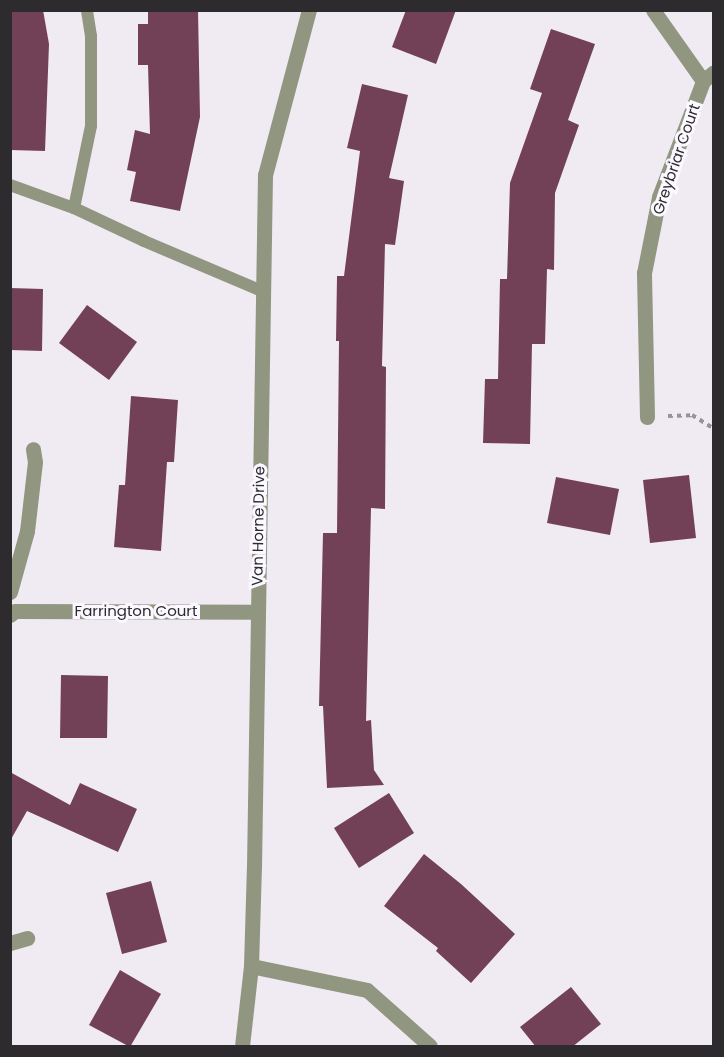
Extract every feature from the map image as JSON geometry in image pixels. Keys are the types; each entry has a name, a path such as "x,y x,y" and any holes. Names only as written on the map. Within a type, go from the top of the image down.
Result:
{"street":[{"name":"Van Horne Drive","path":"242,1047 251,966 258,704 256,612 265,175 309,10"},
{"name":"Greybriar Court","path":"646,417 644,273 660,197 708,77 653,10"},
{"path":"10,592 27,531 34,462 33,449"},
{"name":"Farrington Court","path":"12,610 256,612"},
{"path":"10,942 27,938"},
{"path":"251,966 367,990 430,1047"}],"lane":[{"path":"74,208 91,126 91,36 87,10"},
{"path":"10,185 74,208 144,241 262,291"}],"path":[{"path":"646,417 692,415 714,429"}],"building":[{"path":"10,10 43,10 49,44 45,151 10,150"},
{"path":"148,10 198,10 200,117 180,211 130,201 136,172 127,170 135,130 150,134 148,65 138,65 138,24 148,24"},
{"path":"406,10 456,10 436,64 392,47"},
{"path":"551,29 595,44 568,120 579,125 555,193 554,270 547,269 545,344 532,344 530,444 483,443 485,379 498,379 500,279 507,279 510,183 542,93 530,89"},
{"path":"362,84 408,95 389,178 404,181 395,245 385,244 382,366 386,367 385,509 371,508 366,721 371,720 374,770 384,785 327,788 323,706 319,706 323,533 337,533 339,341 336,341 337,276 344,276 360,151 347,148"},
{"path":"10,288 43,289 42,351 10,350"},
{"path":"87,305 137,342 109,380 59,343"},
{"path":"131,396 178,400 174,462 167,462 161,551 114,547 119,485 125,485"},
{"path":"689,475 696,538 650,543 643,480"},
{"path":"556,477 619,489 610,535 547,523"},
{"path":"61,675 108,676 107,738 60,738"},
{"path":"10,772 70,805 80,783 137,809 118,852 27,811 10,841"},
{"path":"389,793 414,833 359,868 334,828"},
{"path":"424,854 461,884 515,934 471,983 436,951 438,948 384,906"},
{"path":"151,881 167,942 122,954 106,893"},
{"path":"120,970 161,994 130,1047 89,1025"},
{"path":"571,987 601,1024 572,1047 536,1047 520,1027"}]}
